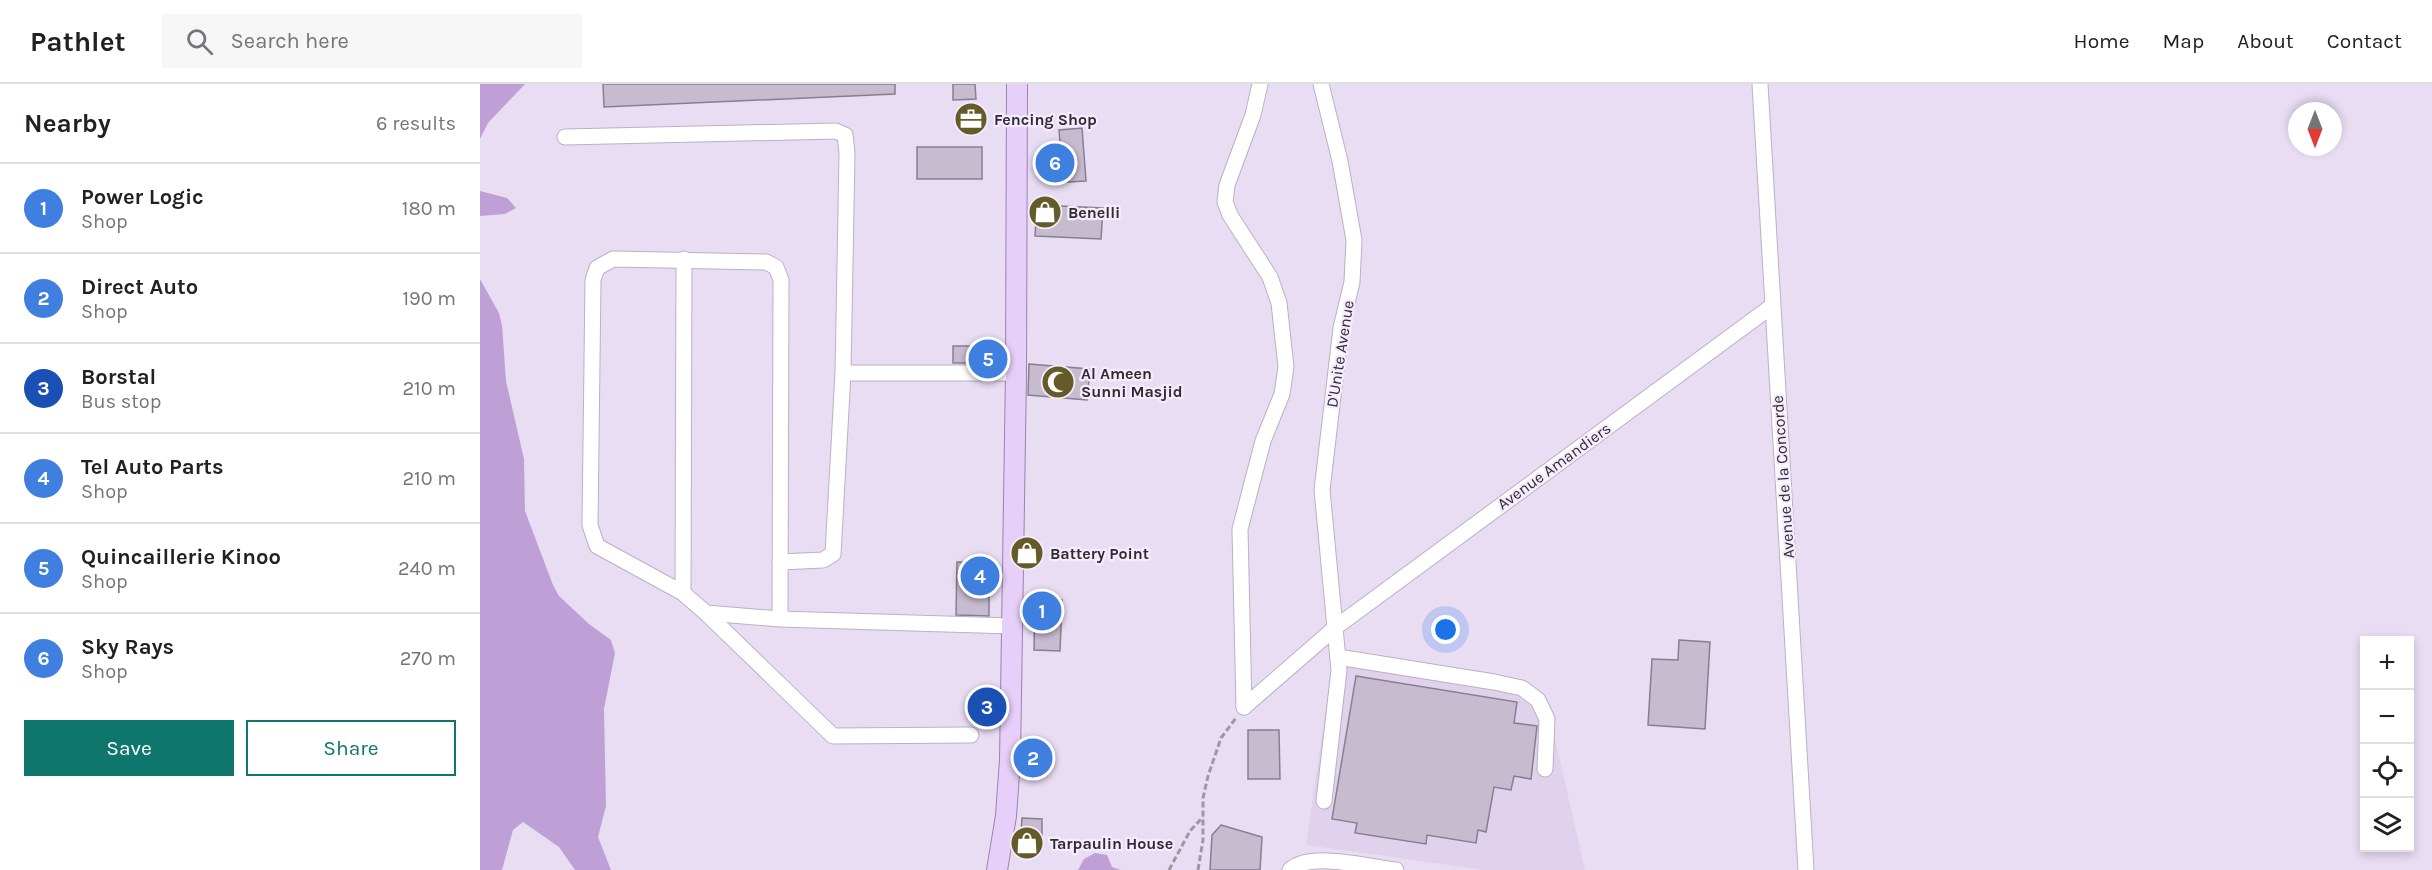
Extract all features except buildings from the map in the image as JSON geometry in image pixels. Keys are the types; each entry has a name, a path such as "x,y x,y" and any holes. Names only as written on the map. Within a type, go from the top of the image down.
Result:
{"main road":[{"path":"997,870 1008,794 1016,373 1017,84"}],"street":[{"path":"1244,707 1240,529 1263,441 1282,394 1286,367 1279,303 1270,277 1230,215 1225,202 1227,185 1253,115 1260,84"},
{"name":"D'Unite Avenue","path":"1321,84 1340,161 1354,240 1352,282 1341,327 1322,490 1339,670 1324,801"},
{"name":"Avenue de la Concorde","path":"1760,84 1806,870"},
{"path":"565,137 836,131 845,135 847,153 843,373 833,554 823,560 780,562"},
{"path":"780,619 781,280 776,267 766,262 613,259 597,268 594,274 590,525 597,546 683,593 833,736 971,735"},
{"path":"683,593 684,259"},
{"name":"Avenue Amandiers","path":"1244,707 1336,627 1772,306"},
{"path":"843,373 1016,373"},
{"path":"706,613 780,619 1012,626"},
{"path":"1338,657 1522,688 1538,700 1547,719 1545,769"},
{"path":"1290,870 1300,863 1316,860 1396,870"}],"path":[{"path":"1198,870 1203,840 1203,798 1221,738 1244,707"},
{"path":"1169,870 1190,831 1203,817"}],"shaded area":[{"path":"480,84 525,84 488,123 480,139"},
{"path":"480,191 507,198 516,208 505,214 480,216"},
{"path":"480,279 499,313 502,325 506,381 524,459 525,511 559,596 589,624 611,640 615,653 604,709 606,806 598,837 611,870 575,870 559,847 523,822 513,830 502,870 480,870"},
{"path":"1333,659 1523,686 1548,708 1585,870 1485,870 1306,845"},
{"path":"1095,853 1107,855 1112,867 1121,870 1078,870 1084,859"}],"place":[{"name":"Fencing Shop","path":"971,119"},
{"name":"Sky Rays","path":"1055,163"},
{"name":"Benelli","path":"1045,212"},
{"name":"Quincaillerie Kinoo","path":"988,359"},
{"name":"Al Ameen Sunni Masjid","path":"1058,382"},
{"name":"Battery Point","path":"1027,553"},
{"name":"Tel Auto Parts","path":"980,576"},
{"name":"Power Logic","path":"1042,611"},
{"name":"Borstal","path":"987,707"},
{"name":"Direct Auto","path":"1033,758"},
{"name":"Tarpaulin House","path":"1027,843"}]}
